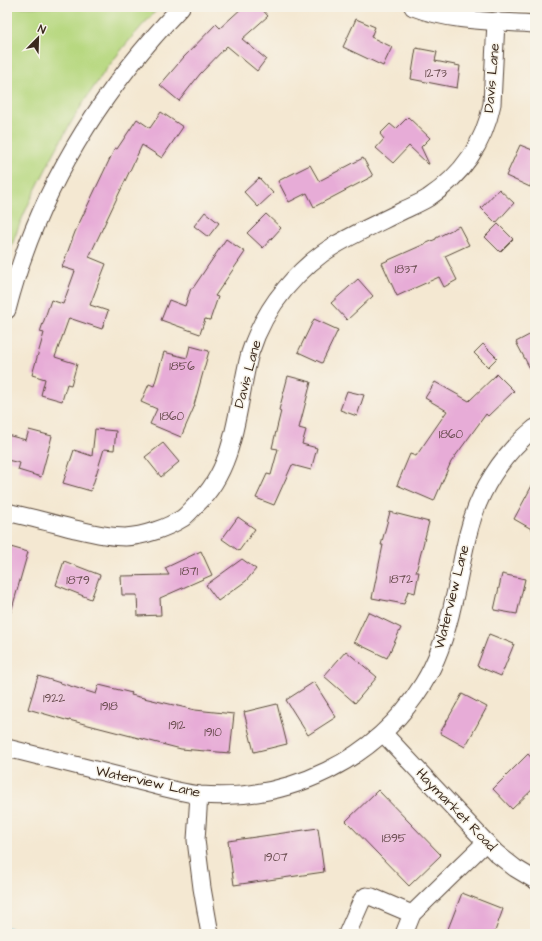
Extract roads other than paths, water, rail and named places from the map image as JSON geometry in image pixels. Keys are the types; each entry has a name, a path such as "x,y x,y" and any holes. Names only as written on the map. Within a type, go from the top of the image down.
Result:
{"street":[{"path":"7,310 11,293 29,240 53,185 79,137 116,82 155,35 181,7"},
{"path":"413,7 425,12 451,18 535,24"},
{"name":"Davis Lane","path":"7,512 100,535 125,537 145,534 171,525 184,517 204,498 219,478 227,458 251,352 263,322 279,296 310,262 336,245 427,199 457,174 469,160 480,141 490,116 492,104 496,21"},
{"name":"Waterview Lane","path":"7,748 169,789 199,794 231,795 262,793 291,786 344,762 357,754 383,733 397,719 424,683 446,630 468,532 480,499 501,462 535,428"},
{"name":"Haymarket Road","path":"383,733 496,853 515,868 535,880"},
{"path":"199,794 196,840 210,934"},
{"path":"404,934 412,914 486,842"},
{"path":"348,934 362,900 366,896 412,914"}],"waterway":[{"path":"7,929 18,934"}]}
